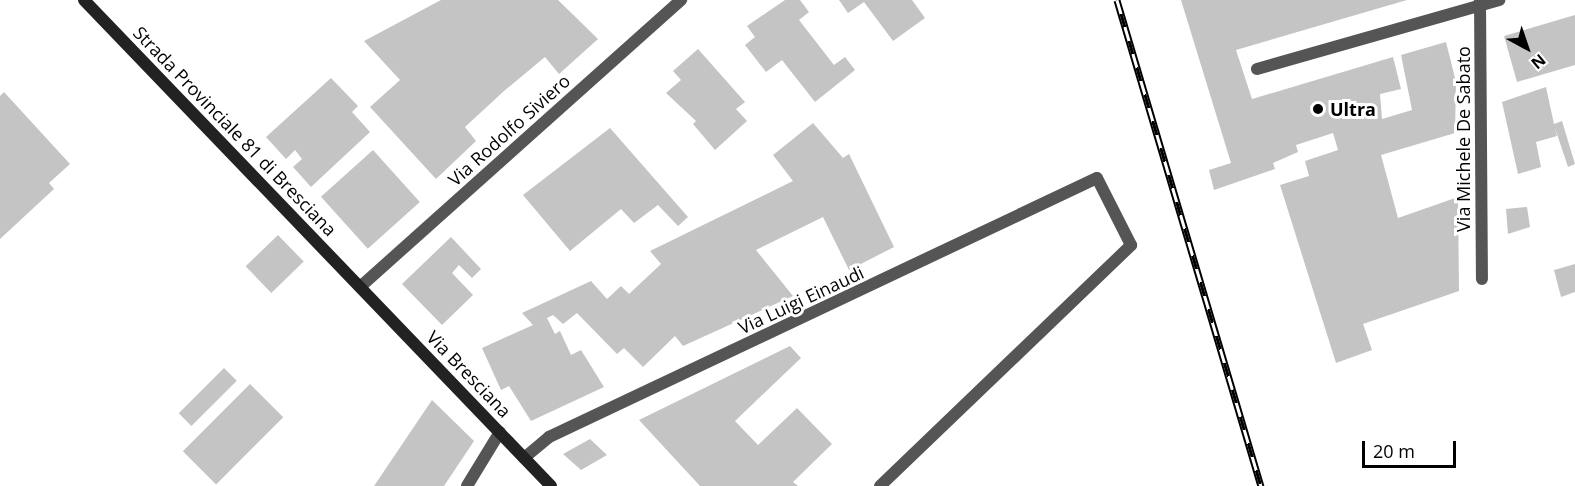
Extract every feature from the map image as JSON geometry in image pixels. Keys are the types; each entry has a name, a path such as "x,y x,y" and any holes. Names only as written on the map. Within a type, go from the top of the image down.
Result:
{"main road":[{"name":"Strada Provinciale 81 di Bresciana","path":"84,0 360,287"},
{"name":"Via Bresciana","path":"360,287 551,486"}],"street":[{"name":"Via Rodolfo Siviero","path":"360,287 681,0"},
{"path":"1257,69 1480,3 1499,0"},
{"name":"Via Michele De Sabato","path":"1480,3 1482,279"},
{"name":"Via Luigi Einaudi","path":"524,458 549,437 1097,178 1131,245 880,486"},
{"path":"467,486 500,432"}],"building":[{"path":"441,0 558,0 598,39 559,74 545,57 504,91 465,127 476,141 436,179 370,107 400,80 364,41"},
{"path":"785,0 800,0 809,12 799,20 834,65 845,57 855,70 815,102 782,60 766,72 745,45 755,37 747,26"},
{"path":"839,0 912,0 925,18 893,41 864,2 848,13"},
{"path":"1181,0 1407,0 1236,50 1252,99 1393,57 1401,89 1380,94 1382,119 1412,110 1401,55 1446,42 1456,82 1455,133 1381,155 1398,218 1458,197 1459,291 1363,324 1372,350 1336,363 1280,185 1309,176 1305,161 1338,150 1333,133 1296,145 1298,152 1273,163 1275,169 1214,190 1209,170 1231,163"},
{"path":"1575,15 1575,65 1517,82 1504,36"},
{"path":"698,49 745,102 736,109 747,121 715,150 693,124 696,121 666,93 681,80 673,71"},
{"path":"331,78 358,106 352,112 370,132 311,187 293,167 302,159 295,150 286,159 266,137"},
{"path":"1546,87 1554,124 1562,121 1575,164 1568,167 1555,128 1557,136 1536,142 1541,167 1518,174 1502,102"},
{"path":"4,92 70,164 49,183 54,189 0,239 0,96"},
{"path":"813,123 843,158 849,154 894,247 849,270 823,217 756,250 793,296 683,346 675,336 643,367 624,348 617,354 577,313 563,324 553,315 547,318 555,334 560,331 571,355 581,350 604,387 531,421 509,386 501,390 482,348 533,325 522,313 591,281 607,299 621,286 629,294 661,264 650,251 793,181 773,155"},
{"path":"610,128 688,217 678,226 658,205 634,223 621,209 570,251 523,195"},
{"path":"373,150 420,202 368,249 321,197"},
{"path":"1527,207 1530,227 1508,234 1506,209"},
{"path":"278,235 304,262 271,293 246,266"},
{"path":"451,237 481,269 472,278 459,265 452,273 473,295 442,325 402,284"},
{"path":"1575,264 1575,292 1561,297 1554,270"},
{"path":"790,346 801,358 735,421 758,445 797,408 832,444 793,482 798,486 700,486 639,420"},
{"path":"224,368 237,381 191,426 179,413"},
{"path":"250,384 283,417 216,484 183,451"},
{"path":"432,400 474,441 444,486 374,486"},
{"path":"590,439 607,455 581,470 563,454"}],"railway":[{"path":"1117,0 1261,486"}],"place":[{"name":"Ultra","path":"1318,109"}]}
